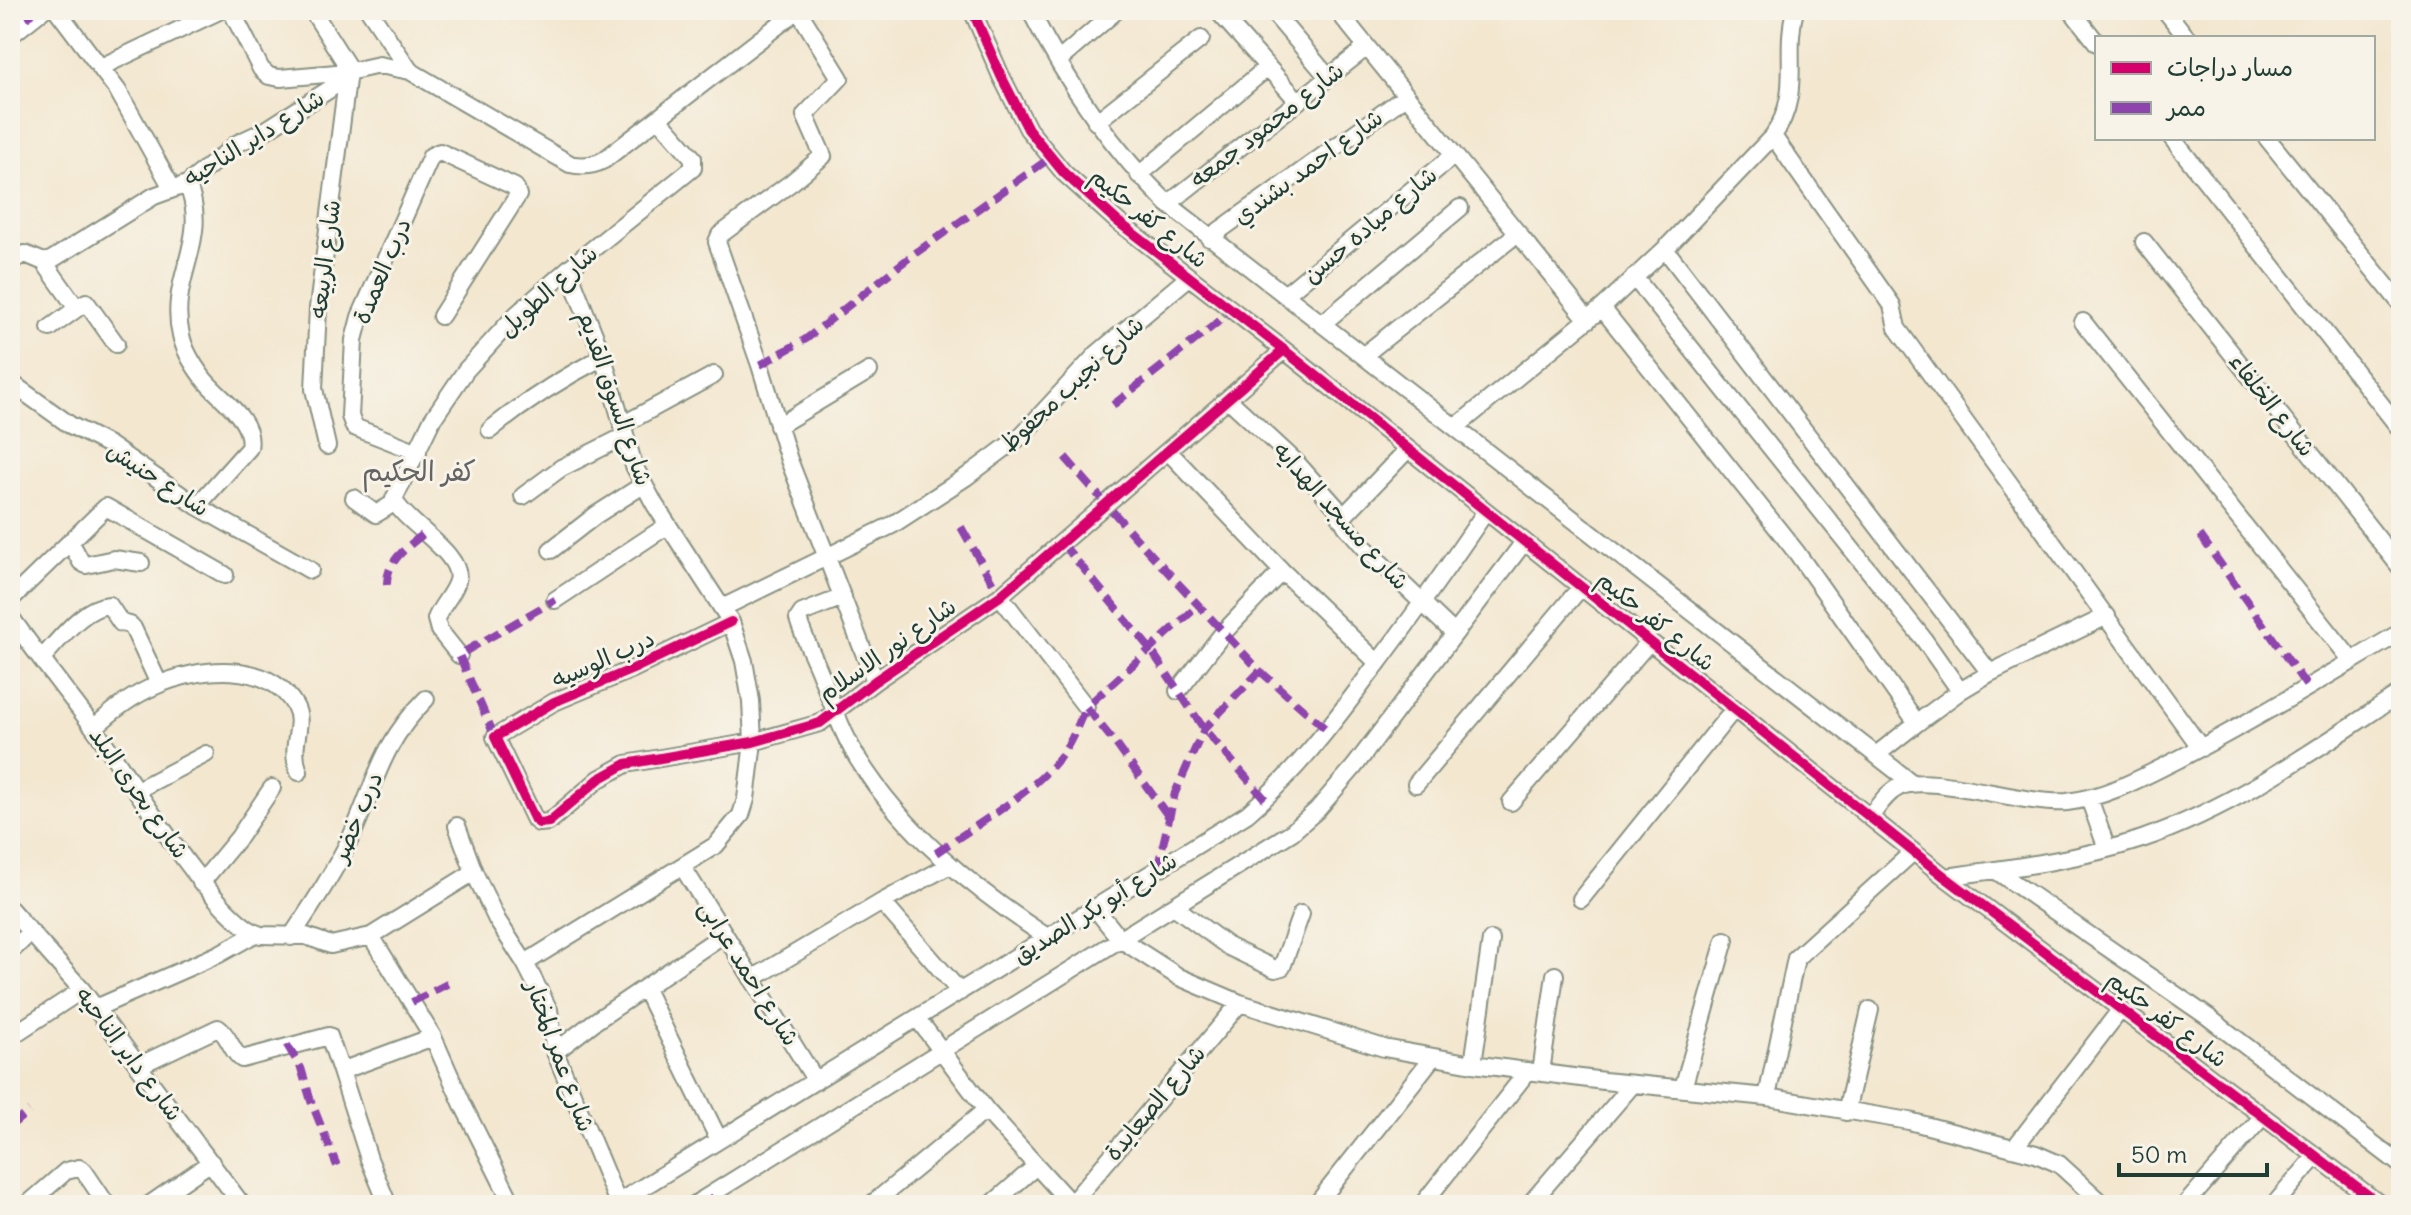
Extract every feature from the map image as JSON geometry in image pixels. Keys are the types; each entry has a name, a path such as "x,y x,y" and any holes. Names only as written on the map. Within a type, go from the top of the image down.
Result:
{"street":[{"path":"10,36 43,10"},
{"path":"57,10 118,91 180,186 194,198 196,235 181,283 180,334 203,379 239,417 250,442 249,448 197,506"},
{"path":"101,67 221,10"},
{"path":"231,10 261,69 269,76 280,78 348,72 379,65 410,71 570,164 579,166 604,160 798,10 840,78 805,115 823,156 720,235 717,242 778,426 875,681"},
{"name":"شارع داير الناحيه","path":"44,262 154,196 180,186 238,143 313,101 348,72 348,67 312,10"},
{"path":"369,10 410,71"},
{"name":"شارع كفر حكيم","path":"972,10 1016,107 1050,158 1117,221 1284,350 1945,877 2375,1203"},
{"name":"شارع كفر حكيم","path":"1030,10 1096,122 1139,175 1168,204 1912,783"},
{"path":"1058,61 1117,10"},
{"path":"1217,10 1298,101"},
{"path":"1271,10 1328,77"},
{"path":"1337,10 1588,320"},
{"path":"1456,427 1602,308 1665,249 1773,136 1782,123 1790,99 1795,10"},
{"path":"2071,10 2095,40"},
{"path":"2165,10 2185,36"},
{"path":"1096,122 1201,39"},
{"name":"شارع محمود جمعه","path":"1168,204 1367,47"},
{"path":"1139,175 1268,67"},
{"name":"شارع الربيعه","path":"327,446 314,389 318,308 348,72"},
{"name":"شارع احمد بشندي","path":"1209,238 1406,96"},
{"name":"شارع الطويل","path":"397,496 448,395 466,370 517,314 693,168 693,158 659,119"},
{"path":"1773,136 1892,305 1897,328 2201,748"},
{"path":"2174,140 2401,430"},
{"path":"2269,140 2401,304"},
{"name":"درب العمدة","path":"418,452 354,427 350,416 354,340 360,317 431,156 440,152 515,187 517,200 441,316"},
{"name":"شارع مياده حسن","path":"1286,294 1454,155"},
{"path":"1323,323 1460,208"},
{"path":"1364,355 1518,233"},
{"name":"شارع الخلفاء","path":"2144,242 2401,568"},
{"path":"1665,249 1990,673"},
{"path":"10,262 25,254 44,262 76,307"},
{"name":"شارع السوق القديم","path":"525,963 716,845 741,815 753,742 751,701 744,661 726,615 643,485 623,430 603,357 568,269"},
{"name":"شارع نجيب محفوظ","path":"726,615 826,556 911,514 1007,448 1033,425 1097,354 1189,277"},
{"path":"1634,277 1922,637 1960,691"},
{"path":"50,328 83,301 88,303 116,344"},
{"path":"1602,308 1797,553 1917,723"},
{"path":"2083,322 2352,661"},
{"name":"شارع نور الاسلام","path":"495,737 533,816 539,823 544,823 599,779 626,764 753,742 811,727 1000,596 1284,350"},
{"path":"490,430 550,385 603,357"},
{"path":"778,426 869,371"},
{"path":"523,496 581,456 714,375"},
{"name":"شارع حنيش","path":"10,382 70,425 115,449 197,506 310,570"},
{"name":"شارع مسجد الهدايه","path":"1228,399 1295,461 1336,507 1341,519 1365,548 1454,633"},
{"path":"1341,519 1408,449"},
{"path":"1168,451 1282,571 1378,663"},
{"path":"551,550 596,515 643,485"},
{"path":"354,498 376,514 397,496 457,570 457,581 436,619 439,630 459,655"},
{"path":"10,600 100,509 109,507 225,575"},
{"name":"شارع أبو بكر الصديق","path":"616,1204 1247,814 1265,799 1327,730 1423,603 1486,511"},
{"path":"555,600 668,525"},
{"path":"70,541 81,562 86,565 114,559 141,563"},
{"name":"شارع أبو بكر الصديق","path":"694,1205 1292,832 1317,810 1354,767 1524,542"},
{"path":"1178,691 1224,632 1282,571"},
{"path":"1416,784 1581,587"},
{"path":"1000,596 1086,707"},
{"path":"843,597 802,613 798,619 852,748 897,811 950,865 1005,910 1047,937"},
{"path":"41,659 87,613 109,605 121,623 133,628 159,684"},
{"name":"درب الوسيه","path":"495,737 554,702 633,669 726,615"},
{"path":"1876,755 1960,691 2107,616"},
{"name":"شارع بحرى البلد","path":"13,625 94,728 201,883 255,934"},
{"path":"1870,817 1892,792 1912,783 1969,789 2046,803 2089,798 2123,787 2201,748 2401,632"},
{"path":"1511,802 1649,642"},
{"path":"94,728 132,697 159,684 177,678 216,673 256,674 273,682 287,694 297,710 299,724 294,751 299,772"},
{"path":"1945,877 2052,862 2107,849 2173,827 2237,797 2401,693"},
{"name":"درب خضر","path":"291,937 340,857 384,754 396,734 426,699"},
{"path":"1581,899 1734,709"},
{"path":"137,790 206,754"},
{"path":"201,883 239,837 272,788"},
{"path":"2089,798 2107,849"},
{"name":"شارع عمر المختار","path":"457,826 497,920 525,963 549,1010 555,1052 616,1204"},
{"path":"1767,1097 1796,958 1913,852"},
{"path":"752,979 950,865"},
{"name":"شارع احمد عرابى","path":"682,866 816,1081"},
{"name":"شارع كفر حكيم","path":"1995,870 2208,1017 2401,1165"},
{"path":"96,1008 219,954 255,934 306,936 331,945 371,936 474,872"},
{"path":"882,902 960,992"},
{"path":"1175,907 1229,947 1275,969 1282,967 1301,914"},
{"path":"1095,908 1120,939 1179,977 1240,1003 1384,1048 1534,1072 1767,1097 1909,1121 2015,1147 2059,1164 2104,1205"},
{"name":"شارع داير الناحيه","path":"10,909 82,990 242,1205"},
{"path":"10,952 31,932"},
{"path":"555,1052 724,934"},
{"path":"371,936 433,1037 513,1205"},
{"path":"1473,1064 1491,940"},
{"path":"1683,1088 1725,940"},
{"path":"1422,1205 1534,1072 1555,975"},
{"path":"645,989 719,1140"},
{"path":"10,1037 82,990"},
{"name":"شارع الصعايدة","path":"1071,1204 1240,1003"},
{"path":"2015,1147 2121,1009"},
{"path":"1846,1112 1870,1010"},
{"path":"917,1018 986,1110 1071,1204"},
{"path":"138,1066 218,1028 225,1033 237,1056 242,1059 329,1036 369,1159 388,1205"},
{"path":"341,1071 433,1037"},
{"path":"1316,1205 1433,1057"},
{"path":"1529,1205 1633,1084"},
{"path":"871,1205 986,1110"},
{"path":"2185,1205 2263,1116"},
{"path":"2274,1205 2316,1156"},
{"path":"149,1205 211,1162"},
{"path":"991,1205 1035,1167"},
{"path":"27,1205 66,1171 79,1168 107,1205"}],"marked path":[{"path":"26,10 32,19"},
{"path":"760,365 806,339 910,257 1050,158"},
{"path":"1113,405 1232,311"},
{"path":"1065,457 1260,671 1327,730"},
{"path":"961,527 1000,596"},
{"path":"387,585 394,561 426,532"},
{"path":"2200,535 2308,688"},
{"path":"1062,543 1151,650 1204,729 1265,799"},
{"path":"495,737 459,655 555,600"},
{"path":"1168,816 1086,707 1199,605"},
{"path":"1157,870 1175,793 1204,729 1260,671"},
{"path":"936,853 1035,783 1060,757 1086,707"},
{"path":"412,1002 449,983"},
{"path":"287,1045 301,1068 337,1166"},
{"path":"10,1126 29,1111"},
{"path":"708,1196 714,1205"}],"cycle path":[{"path":"972,10 1028,129 1064,173 1117,221 1284,350 1945,877 2381,1205"},
{"path":"731,622 633,669 554,702 495,737 535,820 539,823 549,822 599,779 626,764 753,742 820,723 875,681 1000,596 1284,350"}],"district":[{"name":"كفر الحكيم","path":"419,471"}]}
